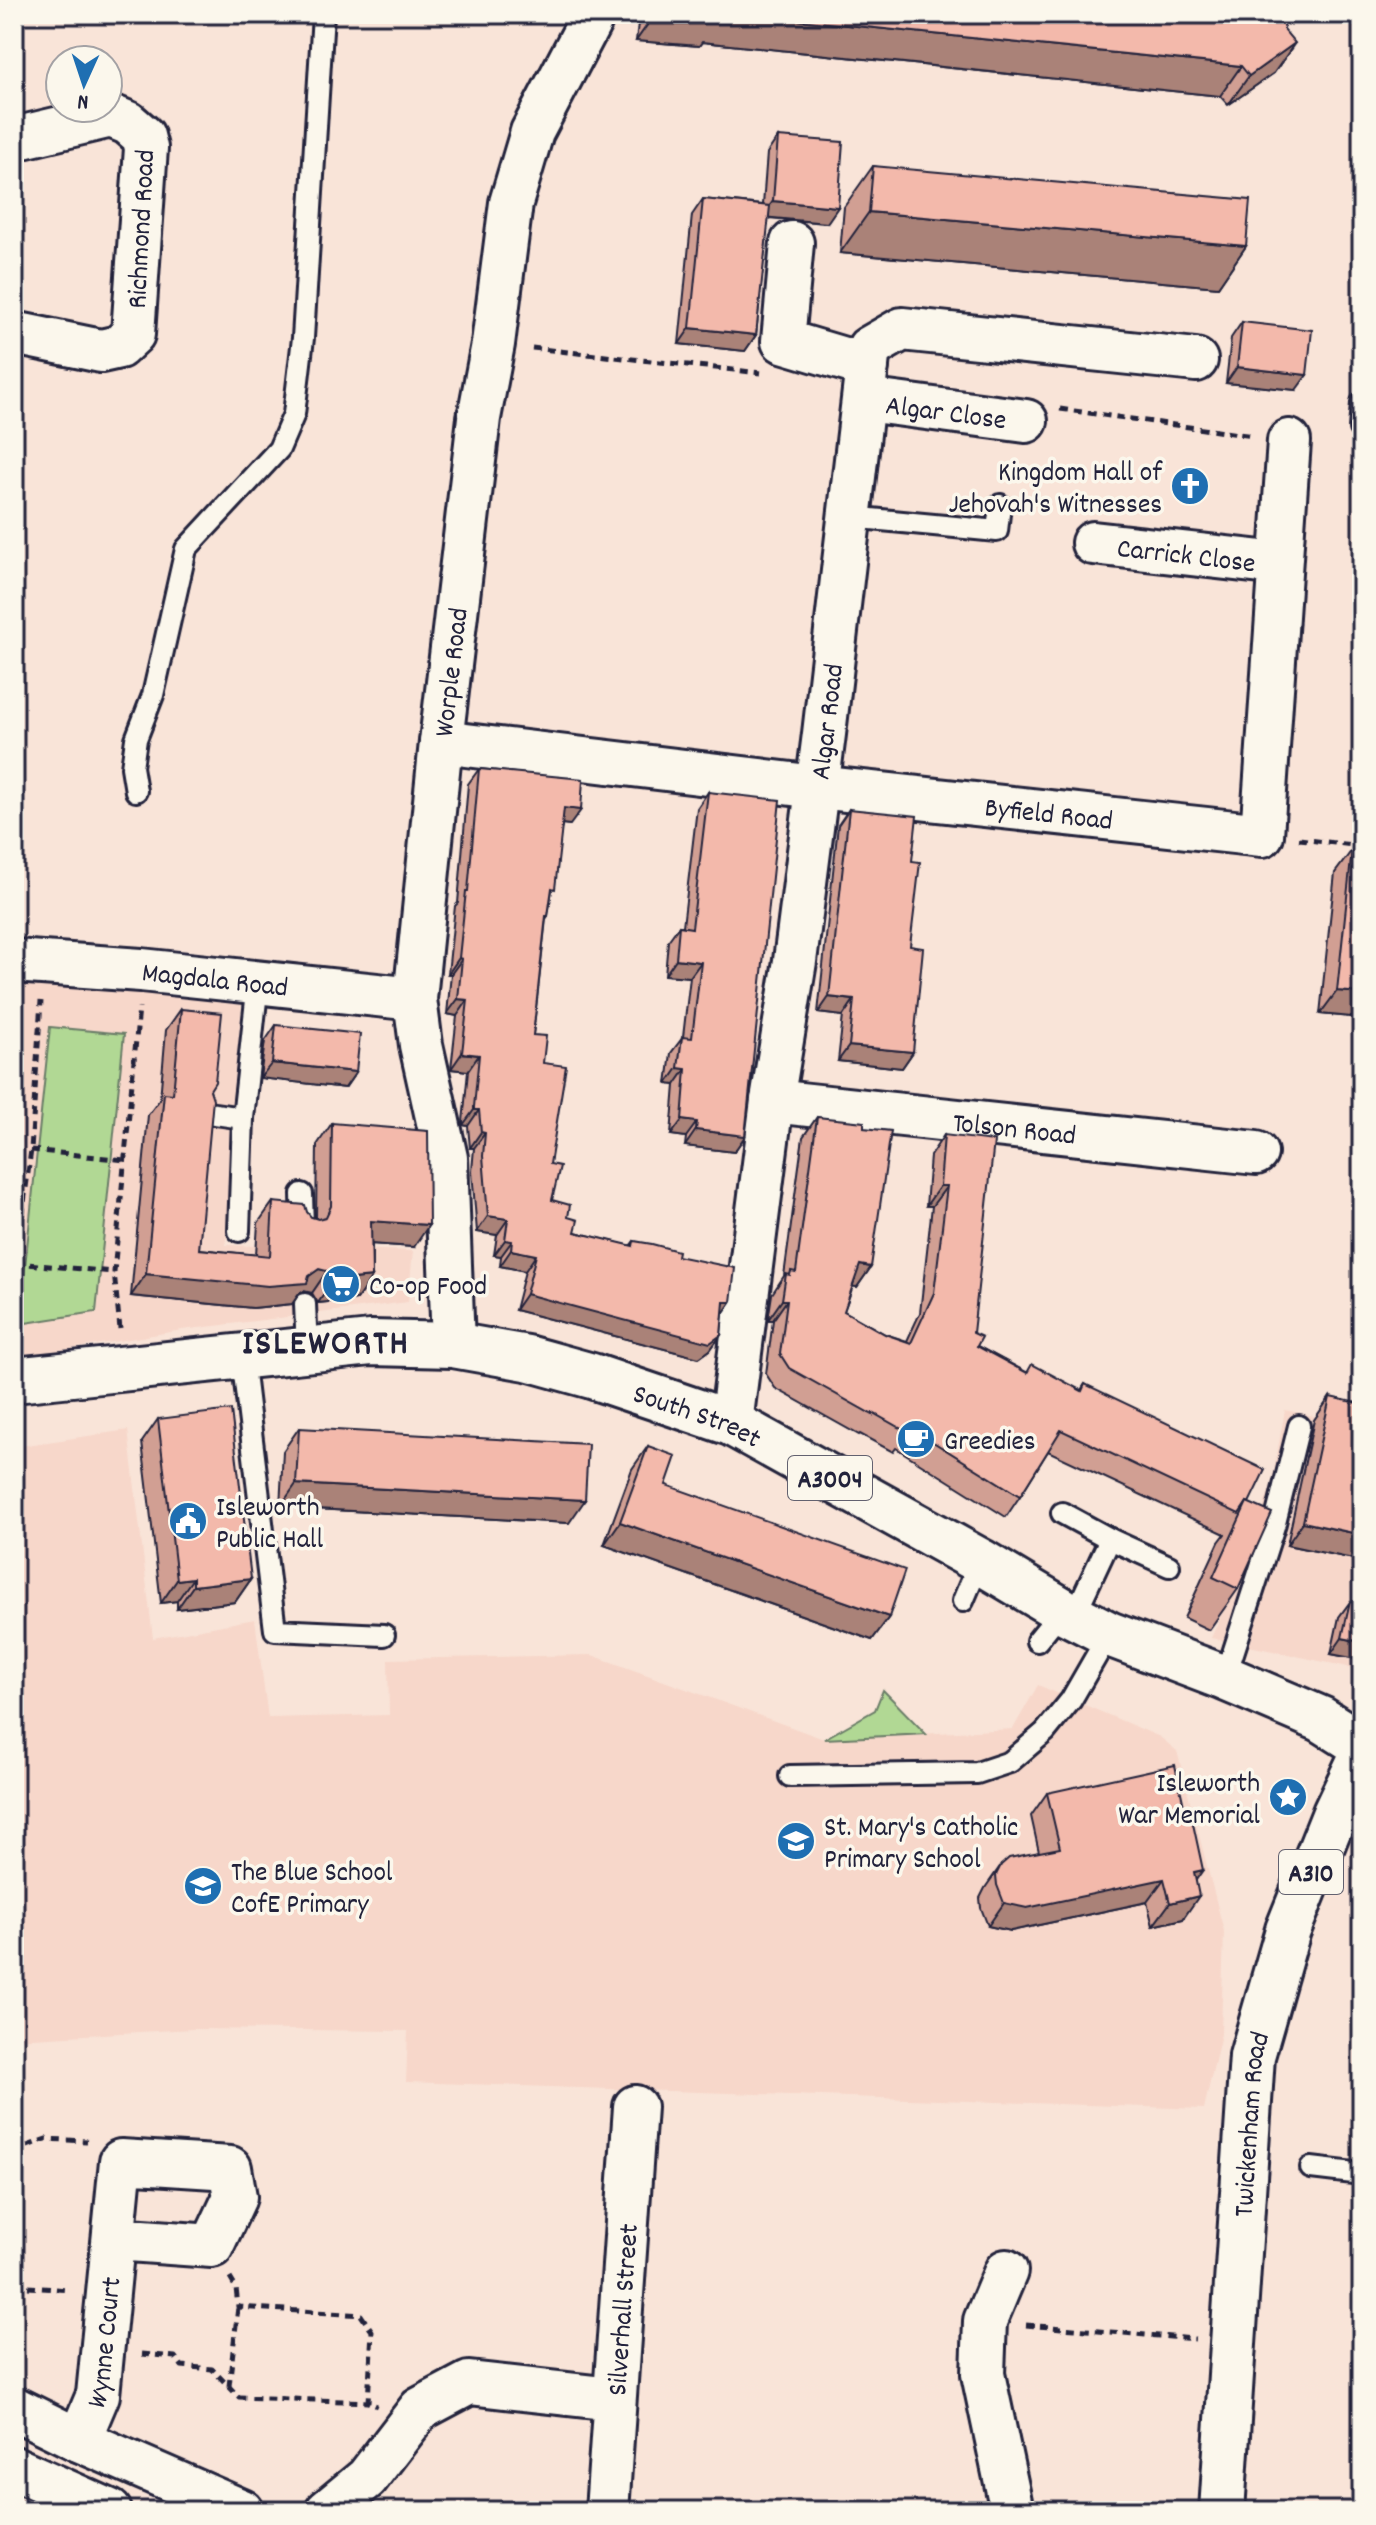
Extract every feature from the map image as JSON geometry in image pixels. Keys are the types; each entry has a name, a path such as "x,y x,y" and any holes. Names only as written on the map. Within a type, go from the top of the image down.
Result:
{"main road":[{"name":"South Street","path":"14,1380 371,1343 453,1345 527,1358 592,1376 731,1423 980,1561 1070,1625 1225,1678 1321,1719 1362,1745"},
{"name":"Twickenham Road","path":"1222,2511 1252,2056 1288,1930 1335,1813 1362,1756"}],"street":[{"name":"Worple Road","path":"453,1345 446,1158 421,1045 415,999 441,742 479,418 493,344 511,203 532,132 594,14"},
{"name":"Richmond Road","path":"14,139 111,116 128,123 143,136 146,148 133,334 119,347 101,351 14,333"},
{"name":"Algar Close","path":"792,243 783,341 866,383 1026,421"},
{"name":"Algar Road","path":"731,1423 772,1101 795,961 869,348 902,329 1196,360"},
{"path":"1262,835 1289,441"},
{"name":"Carrick Close","path":"1093,543 1279,564"},
{"name":"Byfield Road","path":"441,742 1262,835"},
{"name":"Magdala Road","path":"28,962 141,970 415,999"},
{"name":"Tolson Road","path":"772,1101 1256,1153"},
{"name":"Silverhall Street","path":"607,2511 635,2107"},
{"path":"121,2161 230,2168 235,2197 212,2246"},
{"name":"Wynne Court","path":"79,2440 98,2395 121,2161"},
{"name":"Wynne Court","path":"115,2239 212,2246"},
{"path":"1006,2271 985,2321 983,2374 1012,2511"},
{"path":"327,2511 367,2478 420,2409 469,2383 613,2399"},
{"path":"14,2408 79,2440 242,2511"},
{"path":"14,2468 110,2511"}],"lane":[{"path":"136,791 132,767 136,739 153,695 186,549 279,449 294,414 303,338 323,14"},
{"path":"1362,403 1362,430"},
{"path":"850,517 997,531 1000,505"},
{"path":"239,1231 243,1118 258,982"},
{"path":"208,1113 243,1118"},
{"path":"302,1194 303,1228"},
{"path":"305,1304 307,1350"},
{"path":"242,1357 275,1630 384,1635"},
{"path":"1225,1678 1275,1523 1299,1426"},
{"path":"1062,1513 1169,1566"},
{"path":"790,1776 977,1773 1010,1762 1045,1732 1071,1700 1070,1625 1110,1539"},
{"path":"963,1601 980,1561"},
{"path":"1311,2168 1362,2174"}],"path":[{"path":"1262,835 1362,846"},
{"path":"14,1356 16,1263 31,1150 28,962"},
{"path":"124,1370 114,1272 141,970"},
{"path":"31,1150 125,1160"},
{"path":"16,1263 114,1272"},
{"path":"14,2151 46,2139 116,2143 121,2161"},
{"path":"212,2246 236,2288 238,2307 229,2386"},
{"path":"14,2286 109,2292"},
{"path":"238,2307 361,2315 372,2331 368,2402"},
{"path":"985,2321 1232,2342"},
{"path":"103,2351 175,2357 182,2366 212,2369 239,2397 368,2402 410,2423"}],"shaded area":[{"path":"14,983 242,1000 226,1245 413,1251 408,1302 182,1330 30,1356 14,1354"},
{"path":"1285,1410 1362,1426 1362,1670 1211,1638 1249,1552 1272,1481"},
{"name":"St. Mary's Catholic Primary School","path":"128,1430 153,1638 255,1619 268,1718 389,1715 388,1659 592,1655 824,1739 1013,1729 1038,1685 1160,1737 1177,1751 1224,1931 1221,2034 1204,2109 406,2082 408,2031 193,2029 14,2039 14,1447"}],"green space":[{"path":"50,1027 124,1034 96,1312 19,1324"},
{"path":"883,1690 926,1734 824,1739 875,1710"}],"building":[{"path":"689,14 720,14 720,17"},
{"path":"741,14 1285,14 1284,30 1295,43 1249,76 1241,66"},
{"path":"778,137 843,142 838,207 773,201"},
{"path":"873,166 1250,200 1246,246 869,212"},
{"path":"703,199 770,206 756,335 690,328"},
{"path":"1242,322 1312,330 1307,375 1237,367"},
{"path":"479,769 583,779 581,810 564,808 555,889 552,888 546,916 533,1035 546,1036 543,1063 566,1066 550,1164 560,1166 552,1200 570,1205 568,1217 578,1220 575,1232 633,1246 634,1241 652,1244 678,1251 677,1256 735,1268 731,1302 724,1302 721,1335 710,1343 526,1294 536,1255 511,1250 512,1241 505,1240 508,1219 488,1216 483,1156 485,1133 481,1132 479,1110 474,1110 479,1055 462,1053 468,1000 458,999 462,959 459,958"},
{"path":"708,792 780,800 745,1136 696,1130 697,1122 682,1120 686,1069 678,1068 682,1037 692,1038 701,962 676,959 679,926 692,928"},
{"path":"849,809 917,816 912,861 920,862 910,946 923,948 913,1052 849,1046 854,1000 829,997"},
{"path":"1352,850 1362,851 1362,993 1337,991"},
{"path":"181,1009 222,1013 215,1082 210,1090 213,1099 199,1249 270,1256 273,1202 305,1205 311,1217 326,1217 331,1206 332,1123 428,1131 429,1225 371,1221 372,1277 333,1281 327,1271 319,1269 309,1276 307,1283 268,1286 146,1274 164,1093 173,1094"},
{"path":"276,1025 360,1034 356,1072 272,1063"},
{"path":"817,1117 864,1122 864,1128 891,1131 871,1267 860,1265 844,1311 885,1334 911,1343 934,1293 947,1186 940,1186 944,1135 994,1141 973,1333 982,1337 977,1346 1027,1373 1032,1364 1082,1391 1085,1384 1265,1470 1249,1503 1239,1514 1061,1430 1020,1496 909,1427 907,1432 789,1368 780,1354 787,1300 782,1300 786,1274 796,1272"},
{"path":"1330,1397 1362,1404 1362,1535 1303,1522"},
{"name":"Isleworth Public Hall","path":"231,1410 251,1579 193,1586 193,1578 177,1580 158,1419"},
{"path":"299,1428 588,1444 585,1500 296,1484"},
{"path":"648,1446 676,1456 666,1485 905,1570 889,1617 620,1522"},
{"path":"1247,1502 1272,1513 1238,1589 1213,1577"},
{"path":"1350,1602 1362,1604 1362,1642 1342,1638"},
{"path":"1175,1765 1187,1820 1192,1819 1203,1870 1194,1872 1199,1896 1170,1903 1164,1879 1027,1908 1004,1903 996,1875 1001,1865 1009,1858 1060,1848 1047,1793"},
{"path":"14,2501 37,2511 14,2511"}],"place":[{"name":"Kingdom Hall of Jehovah's Witnesses","path":"1190,486"},
{"name":"Co-op Food","path":"341,1284"},
{"name":"Greedies","path":"916,1439"},
{"name":"Isleworth Public Hall","path":"188,1521"},
{"name":"Isleworth War Memorial","path":"1288,1797"},
{"name":"St. Mary's Catholic Primary School","path":"796,1841"},
{"name":"The Blue School CofE Primary","path":"203,1886"}],"district":[{"name":"ISLEWORTH","path":"326,1340"}]}
